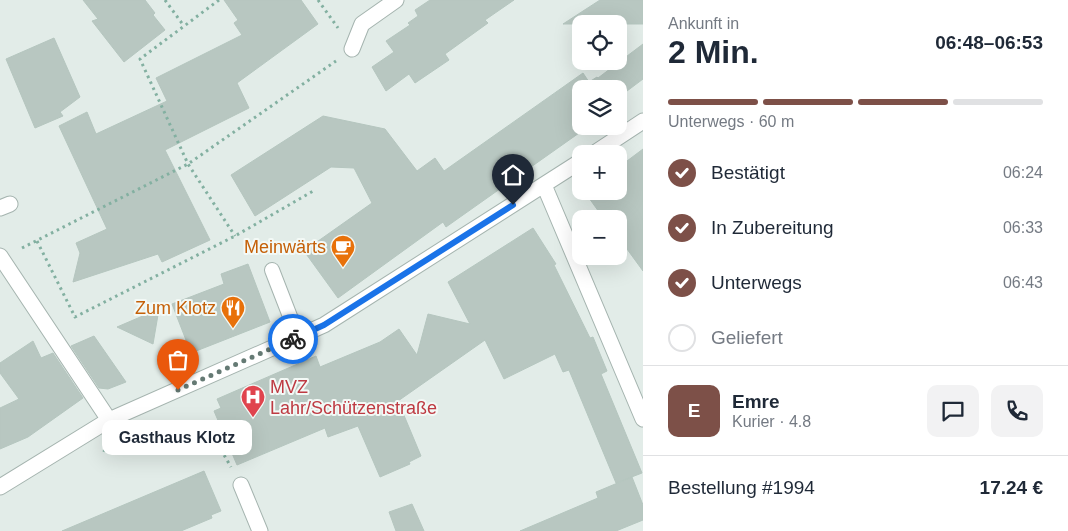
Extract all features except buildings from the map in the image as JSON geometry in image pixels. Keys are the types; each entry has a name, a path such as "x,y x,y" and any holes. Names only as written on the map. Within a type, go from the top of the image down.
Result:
{"street":[{"path":"347,53 362,24 396,0"},
{"path":"607,145 643,121"},
{"path":"0,487 109,420 324,325 572,167"},
{"path":"544,185 643,419"},
{"path":"0,256 109,420"},
{"path":"241,485 260,531"}],"lane":[{"path":"272,270 298,337"}],"path":[{"path":"165,0 184,26"},
{"path":"219,0 140,59 188,164 235,236"},
{"path":"20,249 188,164 347,53"},
{"path":"37,241 75,317 235,236 316,190"},
{"path":"74,440 113,453 202,430 216,441 241,485"}],"way so far":[{"path":"178,390 293,339"}],"place":[{"name":"Meinwärts","path":"343,268"},
{"name":"Zum Klotz","path":"233,329"},
{"name":"Gasthaus Klotz","path":"178,390"},
{"name":"MVZ Lahr/Schützenstraße","path":"253,418"}],"route":[{"path":"293,339 324,325 513,205"}]}
